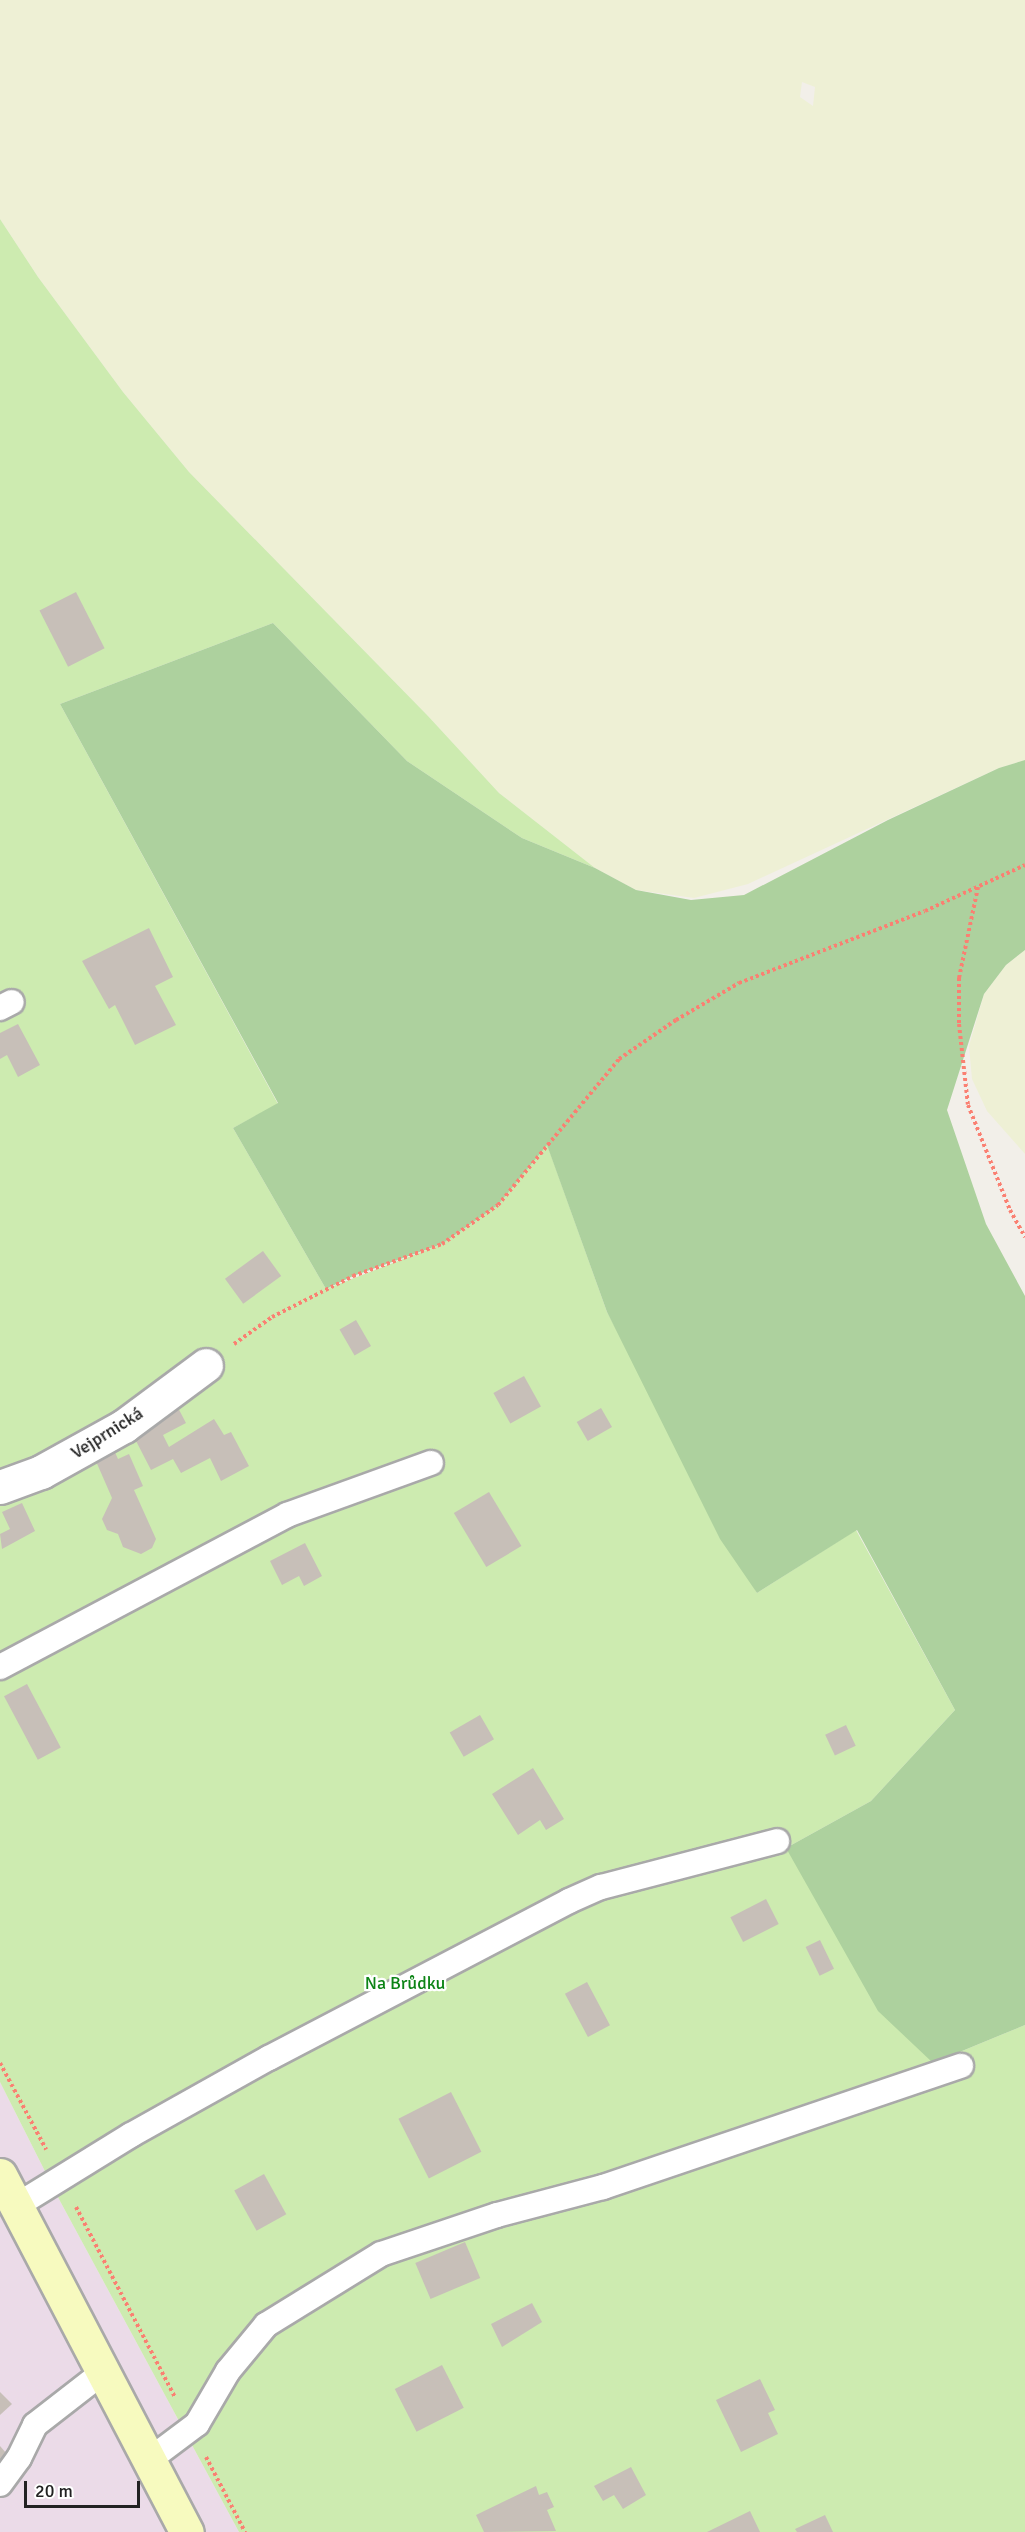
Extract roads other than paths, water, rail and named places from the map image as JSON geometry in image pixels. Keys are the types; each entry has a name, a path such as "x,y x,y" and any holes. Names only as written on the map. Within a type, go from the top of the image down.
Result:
{"main road":[{"path":"0,2175 187,2532"}],"street":[{"name":"Vejprnická","path":"0,1487 41,1472 124,1426 206,1365"}],"lane":[{"path":"0,1667 288,1515 431,1463"},
{"path":"16,2206 131,2135 269,2058 569,1901 601,1887 777,1841"},
{"path":"149,2460 197,2424 228,2371 266,2325 381,2254 497,2215 603,2187 961,2066"},
{"path":"0,2484 20,2458 35,2425 103,2372"}],"park label":[{"name":"Na Brůdku","path":"405,1983"}]}
